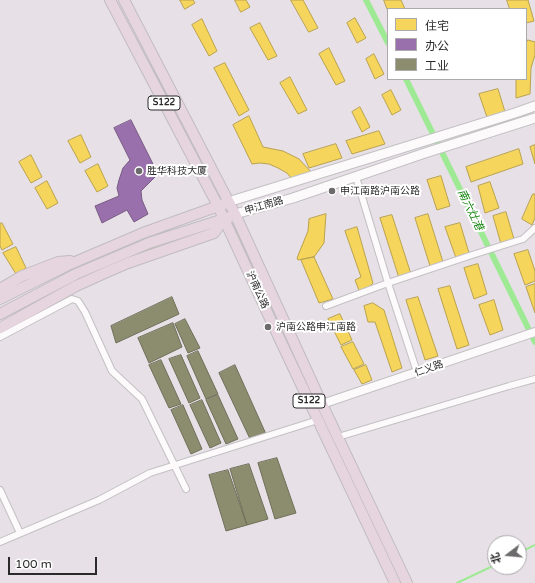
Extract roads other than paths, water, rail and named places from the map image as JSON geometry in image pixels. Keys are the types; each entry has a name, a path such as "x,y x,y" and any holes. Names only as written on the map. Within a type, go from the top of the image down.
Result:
{"main road":[{"name":"沪南公路","path":"110,0 218,206 395,583"},
{"name":"沪南公路","path":"124,0 235,214 322,404 407,583"},
{"name":"申江南路","path":"0,300 76,261 143,232 228,202 535,106"},
{"name":"申江南路","path":"0,314 76,274 149,243 224,219 235,214 293,198 535,118"},
{"path":"76,274 98,271 128,263 214,233 224,219"},
{"path":"0,289 22,276 58,262 76,261"},
{"path":"0,328 76,286 128,263"}],"street":[{"path":"356,177 417,372"},
{"path":"326,306 479,252 523,239 535,228"},
{"path":"0,337 72,299 78,301 85,312 112,371 142,399 186,489"},
{"name":"仁义路","path":"322,404 535,332"},
{"path":"338,437 535,379"},
{"path":"0,542 99,500 150,473 318,420"},
{"path":"0,490 20,533"}],"waterway":[{"name":"南六灶港","path":"366,0 387,41"},
{"name":"南六灶港","path":"406,80 535,342"},
{"path":"527,549 535,545"},
{"path":"457,583 487,569"}],"place":[{"name":"胜华科技大厦","path":"139,171"},
{"name":"申江南路沪南公路","path":"332,191"},
{"name":"沪南公路申江南路","path":"268,327"}]}
